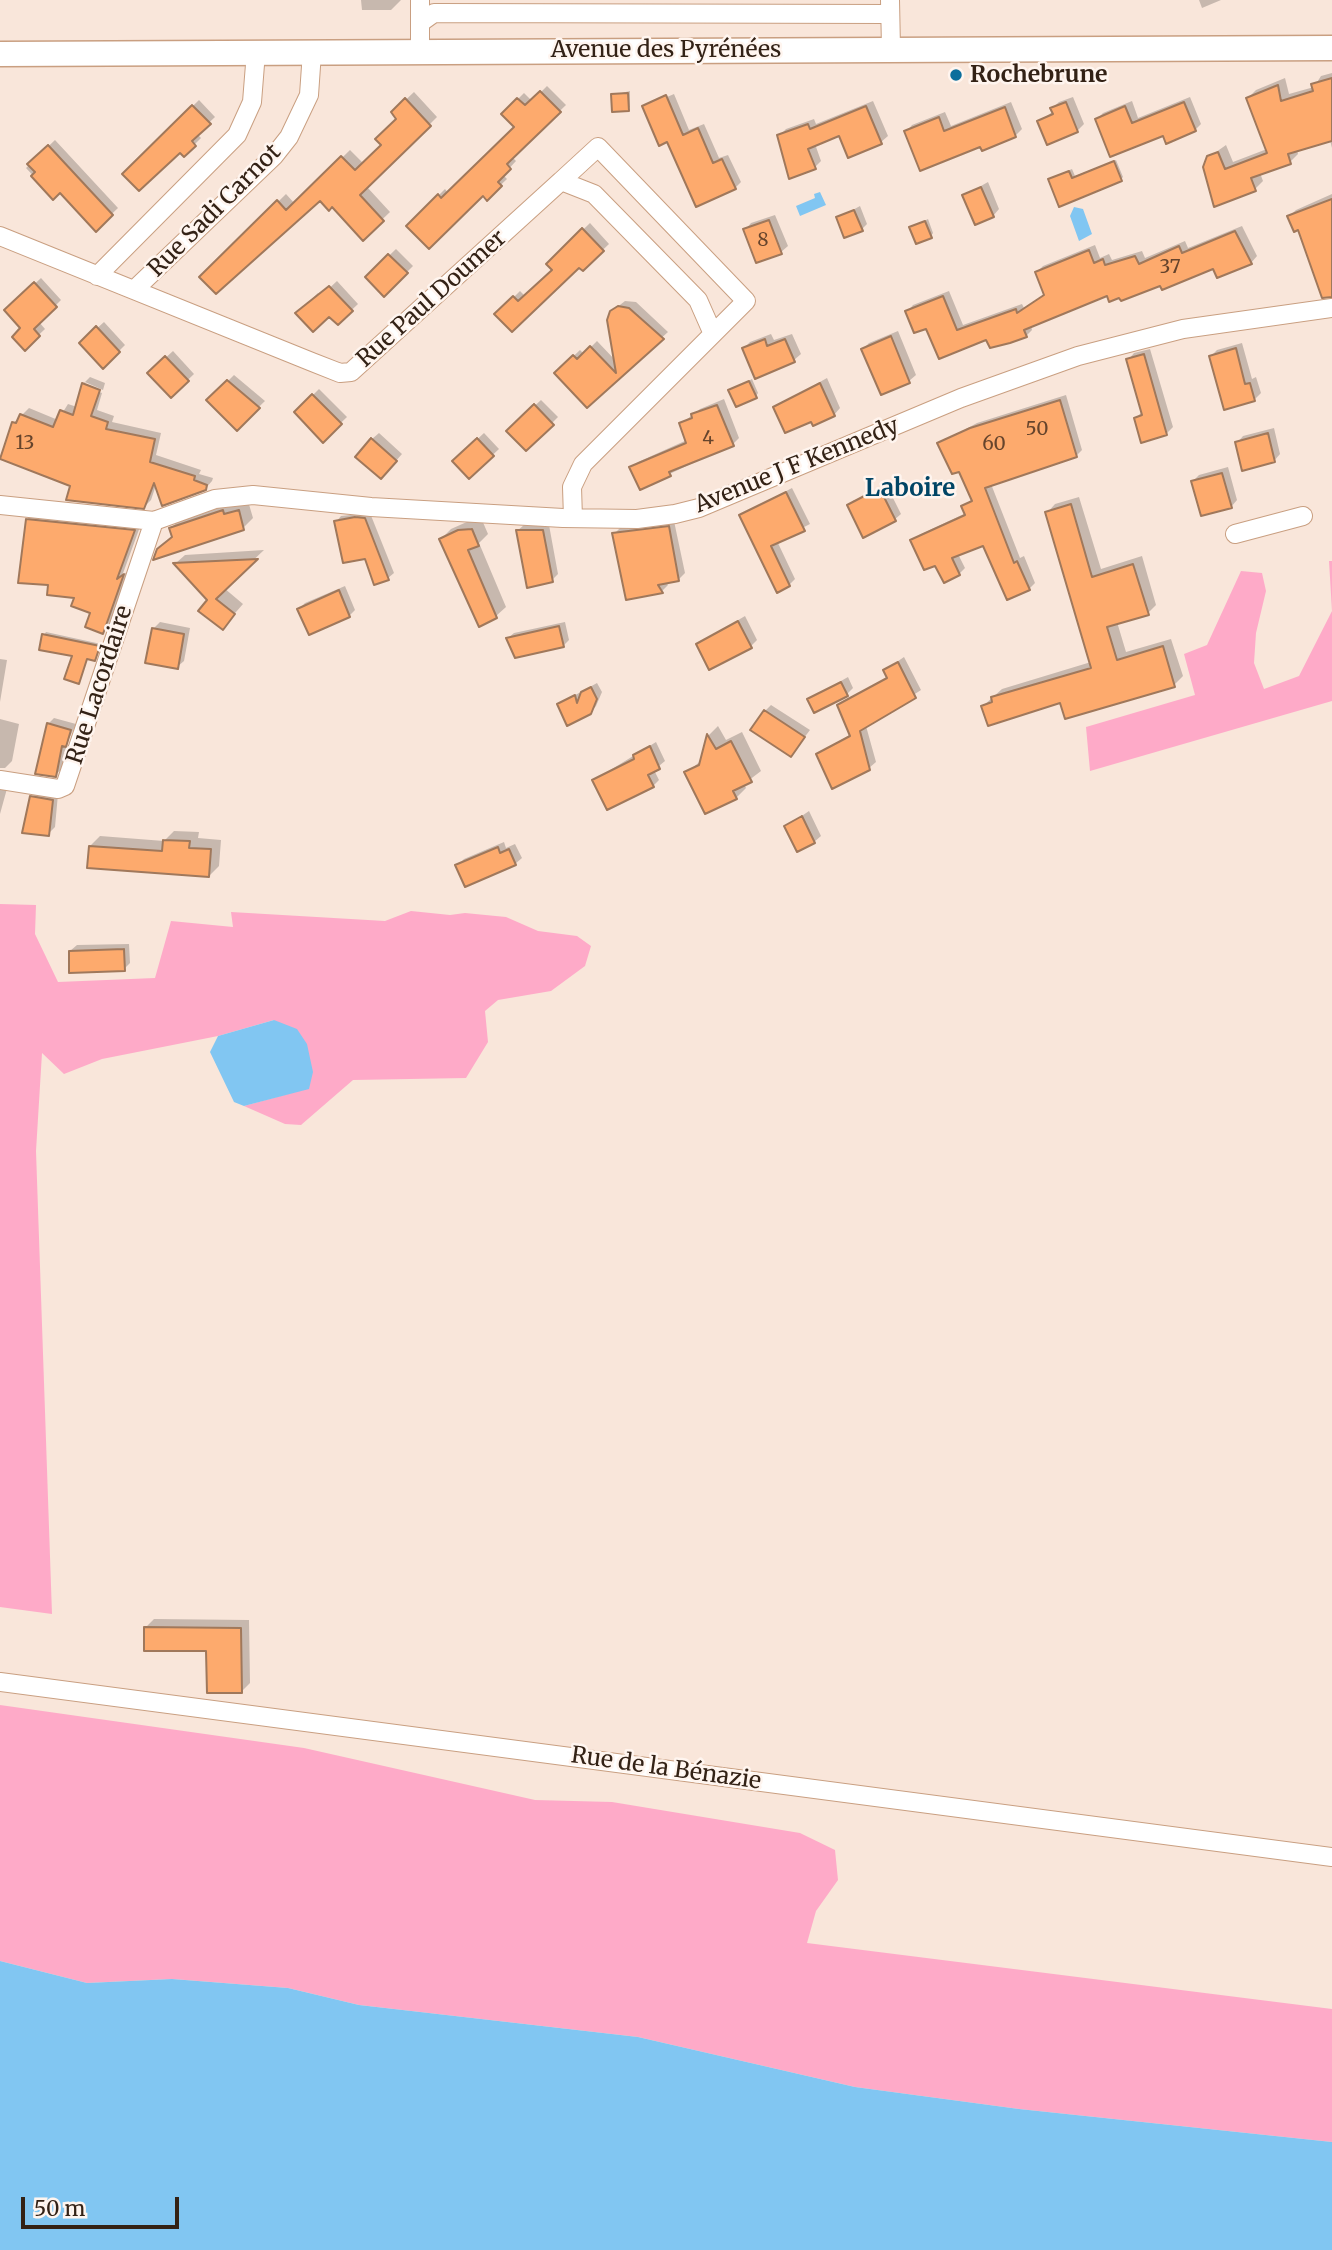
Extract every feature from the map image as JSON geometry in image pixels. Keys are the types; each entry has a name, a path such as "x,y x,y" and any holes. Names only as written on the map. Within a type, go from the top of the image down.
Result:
{"main road":[{"name":"Avenue des Pyrénées","path":"0,54 1332,48"}],"street":[{"path":"420,0 420,51"},
{"path":"420,23 434,13 890,7 891,48"},
{"name":"Rue Sadi Carnot","path":"97,276 237,135 252,102 256,52"},
{"name":"Rue Sadi Carnot","path":"0,236 134,290 274,156 289,137 309,95 312,52"},
{"name":"Rue Paul Doumer","path":"134,290 340,373 351,372 598,147 746,300 583,464 572,487 573,518"},
{"path":"561,181 594,194 606,204 698,300 713,334"},
{"name":"Avenue J F Kennedy","path":"0,505 154,521 215,499 253,495 371,507 637,519 687,511 961,398 1078,356 1151,335 1332,308"},
{"path":"1235,534 1303,516"},
{"name":"Rue Lacordaire","path":"0,780 49,789 65,786 154,521"},
{"name":"Rue de la Bénazie","path":"0,1682 1332,1857"}],"shaded area":[{"path":"1329,561 1332,561 1332,611"},
{"path":"1241,571 1262,573 1266,591 1256,633 1254,663 1264,689 1299,676 1332,611 1332,701 1090,771 1086,727 1195,695 1184,654 1207,645"},
{"path":"0,904 36,905 35,934 58,982 155,978 171,921 233,927 231,912 385,921 411,911 450,915 465,913 506,917 538,931 577,936 591,946 585,966 551,991 498,1000 485,1011 488,1042 466,1078 353,1080 301,1125 285,1124 244,1106 309,1088 274,1020 218,1036 102,1059 64,1074 42,1053 36,1151 52,1614 0,1607"},
{"path":"0,1705 304,1748 535,1800 612,1802 800,1833 835,1850 838,1880 816,1911 807,1943 1332,2009 1332,2142 1019,2109 855,2087 638,2037 359,2005 288,1988 172,1979 87,1983 0,1961"}],"water":[{"path":"820,192 826,205 800,216 796,206 815,198 814,194"},
{"path":"1074,207 1083,209 1092,234 1079,241 1070,216"},
{"path":"274,1020 297,1029 307,1044 313,1072 309,1089 244,1106 234,1102 210,1052 218,1036"},
{"path":"0,1961 87,1983 172,1979 288,1988 359,2005 638,2037 855,2087 1019,2109 1332,2142 1332,2250 0,2250"}],"building":[{"path":"1332,78 1332,141 1288,154 1291,164 1251,178 1256,191 1214,207 1203,167 1207,156 1218,152 1225,169 1267,153 1246,98 1278,85 1281,101 1313,91 1311,84"},
{"path":"540,91 561,112 507,164 511,169 498,182 502,186 487,201 483,196 429,249 406,226 438,194 441,198 514,127 501,114 517,98 525,105"},
{"path":"628,93 629,111 612,112 611,94"},
{"path":"666,95 683,135 698,128 713,163 722,159 736,189 696,207 667,142 659,146 642,106"},
{"path":"405,98 431,126 360,195 384,221 363,241 332,207 329,211 320,201 216,294 199,277 277,200 286,210 341,156 355,170 381,145 375,139 396,119 391,112"},
{"path":"1066,102 1078,132 1047,145 1037,121 1053,114 1050,108"},
{"path":"1184,102 1196,131 1166,144 1163,136 1110,157 1095,119 1125,106 1132,123"},
{"path":"192,105 211,124 192,141 196,146 184,157 180,153 139,191 122,174"},
{"path":"866,106 882,144 848,158 839,136 808,149 816,169 789,179 777,135 808,124 810,129"},
{"path":"1005,107 1016,137 982,151 980,147 920,171 904,131 939,117 944,131"},
{"path":"48,145 113,215 96,232 60,193 53,200 31,176 35,172 27,164"},
{"path":"1114,161 1122,181 1059,207 1048,179 1069,171 1072,178"},
{"path":"981,187 994,217 975,225 962,195"},
{"path":"1332,199 1332,297 1322,298 1298,230 1294,232 1287,216"},
{"path":"854,210 863,231 844,238 836,217"},
{"path":"769,220 782,254 756,263 743,229"},
{"path":"925,221 932,238 916,244 909,227"},
{"path":"582,228 604,251 583,271 579,268 512,332 494,314 513,296 518,301 552,270 546,264"},
{"path":"1235,231 1252,264 1217,278 1213,269 1162,290 1160,286 1121,301 1119,298 1109,302 1107,296 1024,330 1027,337 990,348 986,340 939,359 926,329 914,333 905,311 943,296 957,330 1016,309 1017,313 1044,295 1035,272 1089,250 1094,263 1103,259 1105,265 1135,256 1139,264 1179,246 1182,253"},
{"path":"388,254 408,273 384,297 365,277"},
{"path":"34,282 57,307 34,329 40,336 25,351 12,337 20,328 4,310"},
{"path":"329,286 353,311 338,325 329,317 313,332 295,313"},
{"path":"618,306 629,308 664,339 587,408 554,373 573,355 577,359 590,346 616,373 607,320 610,311"},
{"path":"96,326 120,352 103,369 79,343"},
{"path":"891,336 910,383 881,395 861,349"},
{"path":"765,339 767,346 785,339 795,362 755,379 742,348"},
{"path":"1236,348 1245,384 1250,383 1255,401 1224,410 1209,356"},
{"path":"1144,354 1167,435 1141,443 1134,418 1142,415 1126,359"},
{"path":"165,356 189,381 171,398 147,373"},
{"path":"227,380 260,408 237,431 206,400"},
{"path":"749,381 757,398 736,407 728,390"},
{"path":"82,383 100,390 91,416 108,422 106,429 155,439 150,462 195,476 194,480 207,485 206,490 162,506 154,483 144,509 66,500 70,486 0,459 12,422 16,423 20,414 53,427 60,410 73,415"},
{"path":"820,383 835,416 813,426 811,422 785,433 773,407"},
{"path":"312,394 342,424 323,443 294,412"},
{"path":"1060,400 1077,457 985,488 1014,563 1017,561 1030,590 1007,600 983,546 952,558 960,575 944,583 935,566 924,570 910,540 965,515 961,506 972,501 959,472 952,474 937,443 970,428"},
{"path":"534,404 554,425 526,451 506,431"},
{"path":"717,405 734,446 669,472 671,476 640,490 629,467 686,443 679,423 692,418 691,414"},
{"path":"1268,433 1275,462 1242,471 1235,442"},
{"path":"371,438 397,461 381,479 355,457"},
{"path":"477,438 494,456 469,479 452,461"},
{"path":"1222,473 1232,508 1201,516 1191,481"},
{"path":"786,492 805,531 771,546 790,586 777,593 739,515"},
{"path":"870,493 872,497 882,493 896,521 863,538 847,505"},
{"path":"1071,504 1092,577 1133,564 1149,615 1107,627 1117,660 1163,646 1175,687 1065,719 1060,703 988,726 981,706 992,702 991,697 1091,668 1045,512"},
{"path":"223,510 224,514 239,510 244,530 153,560 157,549 172,537 169,528"},
{"path":"365,518 389,580 374,585 365,559 343,563 334,521"},
{"path":"26,519 135,530 117,579 124,574 103,634 85,627 90,613 71,606 74,598 47,595 48,585 18,583"},
{"path":"669,526 679,581 658,585 663,593 626,600 612,533"},
{"path":"472,529 479,546 468,550 497,618 479,627 439,539 458,530"},
{"path":"516,530 543,530 553,582 527,588"},
{"path":"258,559 216,599 235,614 223,630 198,611 207,600 173,563"},
{"path":"339,590 350,617 309,635 297,609"},
{"path":"738,621 752,648 709,670 696,644"},
{"path":"559,626 564,647 515,658 506,638"},
{"path":"152,628 184,634 178,669 145,663"},
{"path":"42,634 100,646 95,661 87,659 79,684 64,679 72,656 39,650"},
{"path":"898,662 916,698 860,731 870,770 832,789 816,754 850,736 837,705 887,678 883,670"},
{"path":"841,682 848,696 814,713 807,699"},
{"path":"591,687 597,699 591,714 567,726 557,704 575,695 577,703 581,692"},
{"path":"764,710 805,737 791,757 750,730"},
{"path":"47,723 71,730 66,747 62,746 56,777 35,774"},
{"path":"707,734 716,749 731,741 752,782 733,791 737,799 705,814 684,772 699,765"},
{"path":"650,746 660,769 648,775 654,787 607,810 592,780 634,759 633,755"},
{"path":"30,796 53,800 49,836 22,833"},
{"path":"802,816 815,843 797,852 784,826"},
{"path":"163,840 190,841 189,848 211,849 209,877 87,868 89,846 162,851"},
{"path":"498,847 500,853 509,849 516,865 465,887 455,865"},
{"path":"124,949 125,971 69,973 69,951"},
{"path":"144,1627 241,1628 242,1693 207,1693 206,1651 144,1651"}],"place":[{"name":"Rochebrune","path":"956,75"}],"district":[{"name":"Laboire","path":"910,489"}]}
